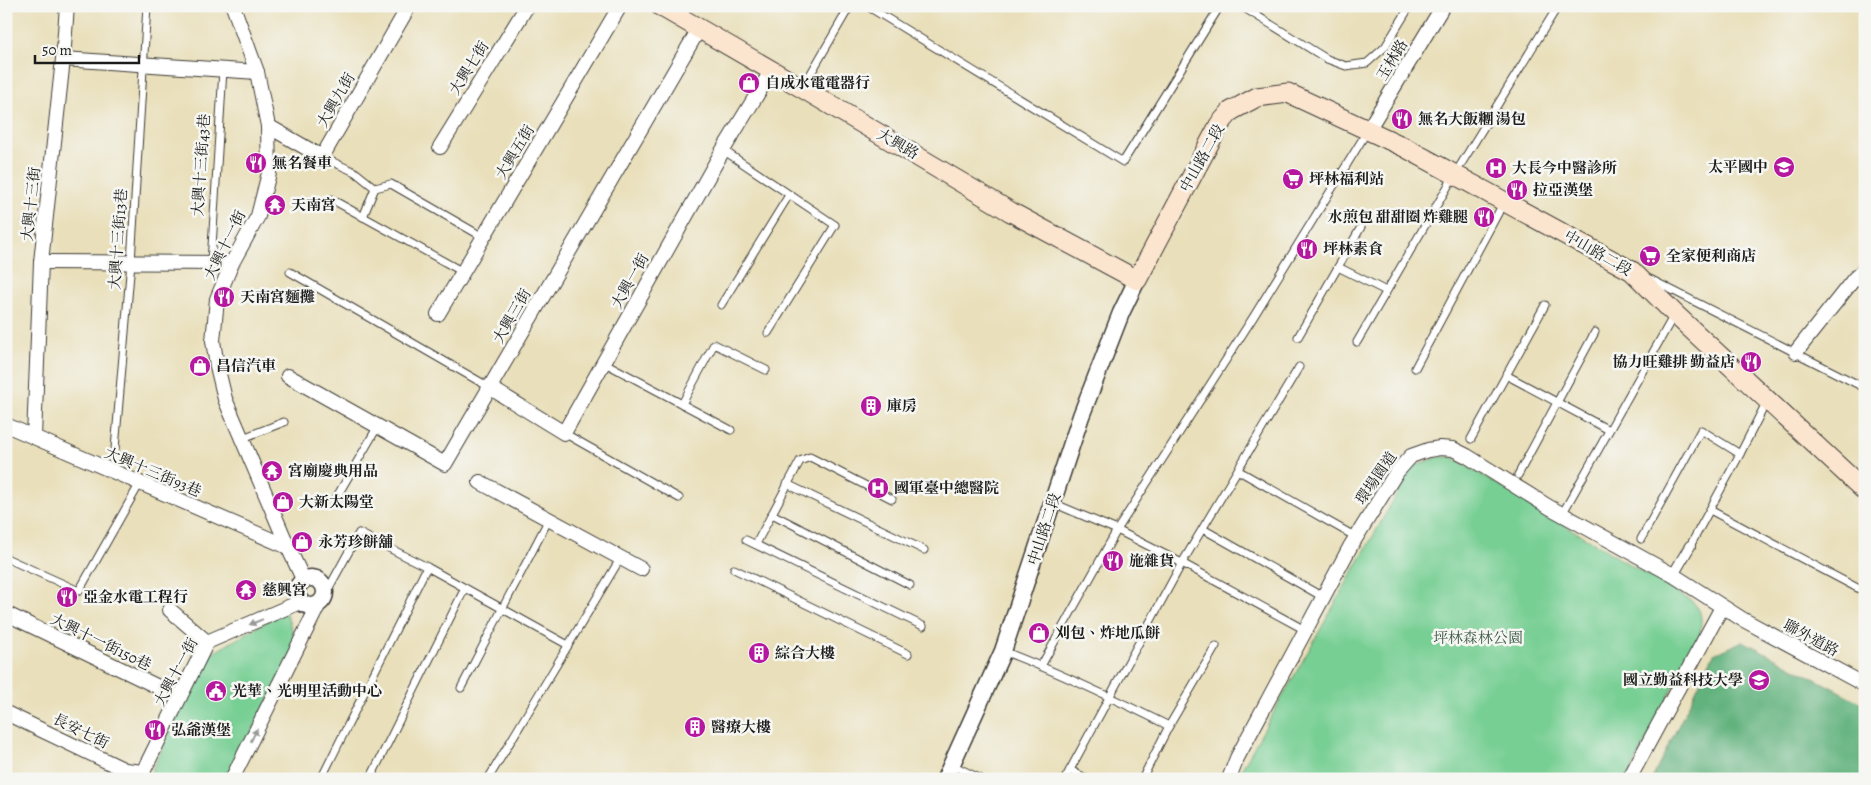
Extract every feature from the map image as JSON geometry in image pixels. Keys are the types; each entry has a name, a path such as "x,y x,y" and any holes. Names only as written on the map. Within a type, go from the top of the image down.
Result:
{"main road":[{"name":"大興路","path":"668,8 700,29 1011,212 1137,280"},
{"name":"中山路二段","path":"1137,280 1219,125 1231,111 1257,97 1288,93 1368,130 1455,174 1632,272 1865,491"}],"street":[{"name":"大興十三街","path":"34,437 41,262 63,60 66,6"},
{"name":"大興十一街","path":"232,6 257,72 268,126 268,173 258,216 232,263 217,299 213,341 225,399 303,579"},
{"name":"大興九街","path":"322,157 409,6"},
{"name":"大興七街","path":"440,147 526,6"},
{"name":"大興五街","path":"438,314 620,6"},
{"name":"玉林路","path":"1368,130 1443,6"},
{"name":"大興三街","path":"288,376 445,464 700,29"},
{"path":"63,60 257,72"},
{"name":"大興一街","path":"564,433 723,150 772,70"},
{"path":"268,126 322,157"},
{"path":"41,262 232,263"},
{"path":"1796,352 1860,282 1865,269"},
{"name":"中山路二段","path":"949,772 1003,651 1081,416 1121,313 1137,280"},
{"path":"489,387 564,433"},
{"name":"大興十三街93巷","path":"6,425 112,473 140,483 288,548"},
{"name":"環場園道","path":"1229,779 1237,758 1356,537 1396,473 1412,456 1440,448 1453,449 1549,507 1673,575 1742,619"},
{"path":"480,482 641,569"},
{"path":"1673,575 1690,546"},
{"path":"232,779 322,600 325,588 317,579 303,579 297,588 297,597 300,602 308,606 322,600"},
{"name":"大興十一街","path":"144,775 179,697 207,642 300,602"},
{"path":"1629,779 1722,607"},
{"path":"170,610 207,642"},
{"name":"大興十一街150巷","path":"9,615 179,697"},
{"name":"聯外道路","path":"1742,619 1865,685"},
{"name":"長安七街","path":"6,713 123,775 144,775"}],"lane":[{"name":"大興十三街13巷","path":"112,473 131,262 147,6"},
{"path":"802,88 850,6"},
{"path":"867,6 1123,162 1220,6"},
{"path":"1241,6 1327,59 1346,66 1367,62 1385,48 1410,6"},
{"path":"1357,342 1455,174 1558,6"},
{"name":"大興十三街43巷","path":"211,262 223,70"},
{"path":"1041,666 1117,530 1254,316 1368,130"},
{"path":"723,150 835,225 768,333"},
{"path":"322,157 355,172 375,188"},
{"path":"375,188 391,184 483,237"},
{"path":"363,217 375,188"},
{"path":"721,305 789,195"},
{"path":"330,199 463,272"},
{"path":"1415,368 1504,202"},
{"path":"1298,337 1361,227"},
{"path":"1620,265 1865,388"},
{"path":"1338,267 1386,291"},
{"path":"290,272 489,387"},
{"path":"1471,439 1544,305"},
{"path":"1565,509 1675,314"},
{"path":"1518,475 1595,332"},
{"path":"682,404 714,344 766,370"},
{"path":"603,362 731,430"},
{"path":"1065,779 1182,563 1239,471 1299,367"},
{"path":"1506,375 1609,430"},
{"path":"1690,546 1767,400"},
{"path":"243,438 284,422"},
{"path":"336,498 378,426"},
{"path":"1641,539 1701,430 1740,454"},
{"path":"564,433 679,498"},
{"path":"756,544 800,461 810,457 892,500"},
{"path":"1239,471 1356,537"},
{"path":"6,558 79,591 140,483"},
{"path":"787,484 924,550"},
{"path":"1053,503 1117,530 1305,630"},
{"path":"1710,510 1865,592"},
{"path":"772,514 910,585"},
{"path":"461,688 549,520"},
{"path":"1203,529 1323,597"},
{"path":"322,600 359,533 427,567 568,645"},
{"path":"746,540 923,626"},
{"path":"488,779 620,559"},
{"path":"321,779 427,567"},
{"path":"734,568 908,654"},
{"path":"370,779 466,588"},
{"path":"1142,779 1169,726 1216,646"},
{"path":"1003,651 1110,696 1169,726"},
{"path":"1070,770 1087,779"},
{"path":"949,772 982,779"}],"green space":[{"name":"坪林森林公園","path":"1439,457 1452,457 1687,598 1699,610 1701,615 1700,634 1627,779 1236,779 1412,467"},
{"path":"285,611 297,643 228,779 148,779 206,657"},
{"name":"國立勤益科技大學","path":"1743,641 1865,705 1865,779 1787,779 1786,775 1758,779 1652,779 1714,654"}],"place":[{"name":"自成水電電器行","path":"749,83"},
{"name":"無名大飯糰 湯包","path":"1402,119"},
{"name":"無名餐車","path":"256,163"},
{"name":"太平國中","path":"1784,167"},
{"name":"大長今中醫診所","path":"1496,168"},
{"name":"坪林福利站","path":"1293,179"},
{"name":"拉亞漢堡","path":"1517,190"},
{"name":"天南宮","path":"275,205"},
{"name":"水煎包 甜甜圈 炸雞腿","path":"1484,217"},
{"name":"坪林素食","path":"1307,249"},
{"name":"全家便利商店","path":"1650,256"},
{"name":"天南宮麵攤","path":"224,297"},
{"name":"協力旺雞排 勤益店","path":"1751,362"},
{"name":"昌信汽車","path":"200,366"},
{"name":"庫房","path":"871,406"},
{"name":"宮廟慶典用品","path":"272,471"},
{"name":"國軍臺中總醫院","path":"878,488"},
{"name":"大新太陽堂","path":"283,502"},
{"name":"永芳珍餅舖","path":"302,542"},
{"name":"施雜貨","path":"1113,561"},
{"name":"慈興宮","path":"246,590"},
{"name":"亞金水電工程行","path":"67,597"},
{"name":"刈包、炸地瓜餅","path":"1039,633"},
{"name":"綜合大樓","path":"759,653"},
{"name":"國立勤益科技大學","path":"1759,680"},
{"name":"光華、光明里活動中心","path":"216,691"},
{"name":"醫療大樓","path":"695,727"},
{"name":"弘爺漢堡","path":"155,730"}]}
